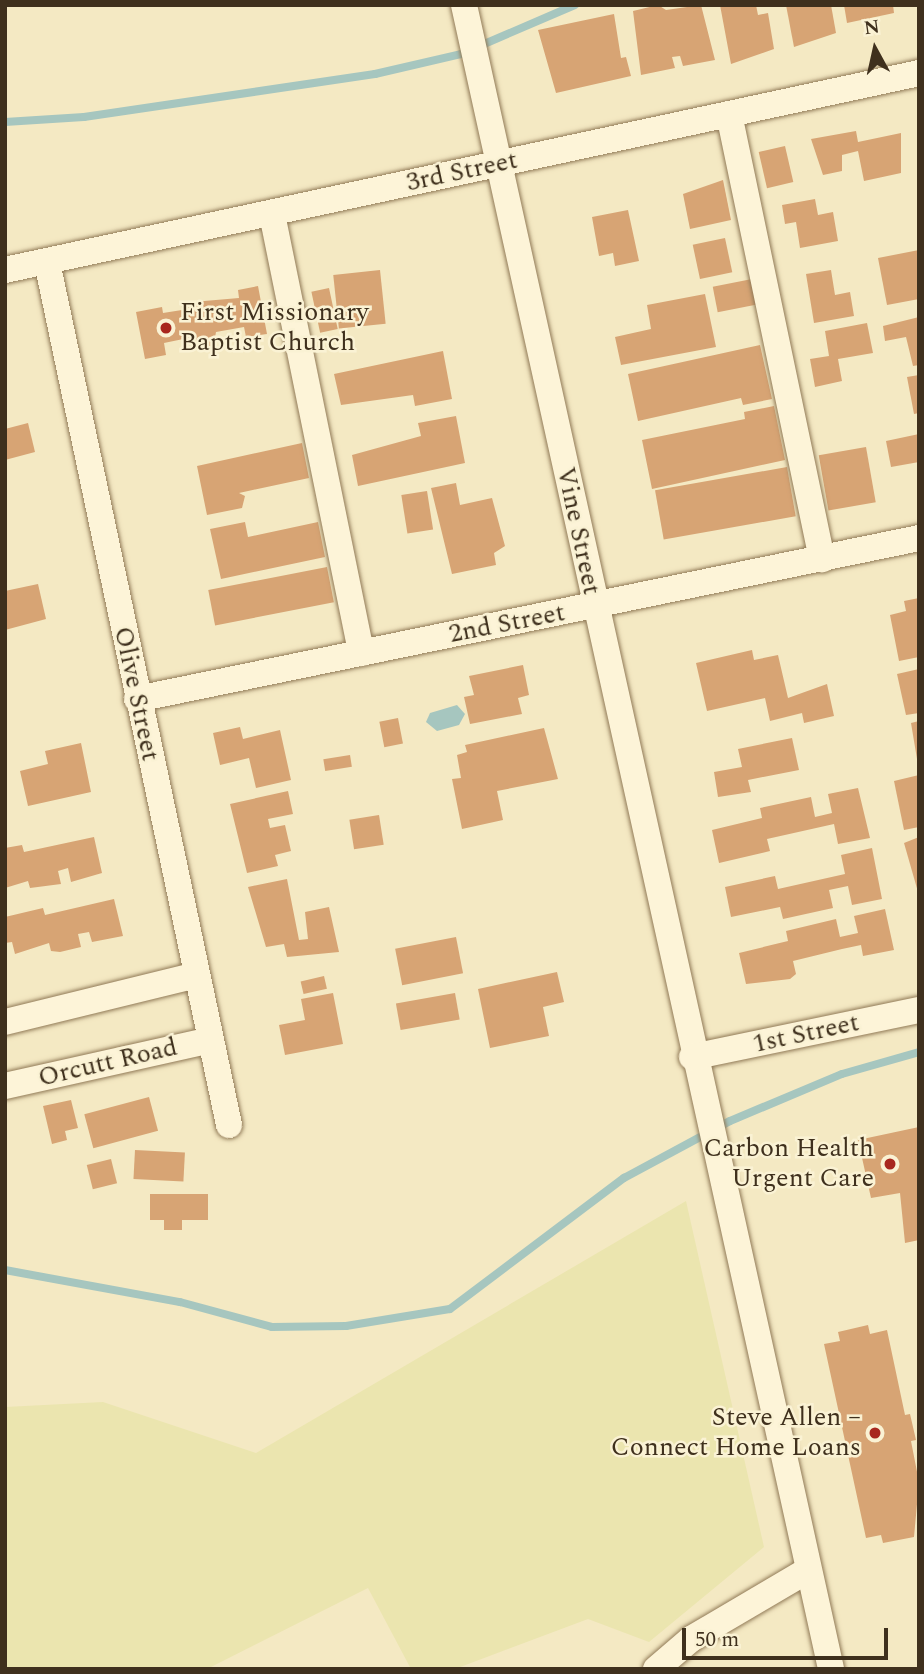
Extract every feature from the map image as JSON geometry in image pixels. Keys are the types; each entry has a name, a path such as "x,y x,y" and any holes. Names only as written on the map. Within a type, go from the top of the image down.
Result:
{"street":[{"name":"Vine Street","path":"467,18 692,1057 831,1669"},
{"name":"3rd Street","path":"5,270 919,73"},
{"path":"729,114 822,559"},
{"path":"272,214 361,653"},
{"name":"Olive Street","path":"47,262 137,699 229,1125"},
{"name":"2nd Street","path":"137,699 595,607 919,538"},
{"path":"5,1022 196,975"},
{"name":"1st Street","path":"692,1057 919,1010"},
{"name":"Orcutt Road","path":"5,1086 210,1040"},
{"path":"656,1669 691,1639 808,1570"}],"shaded area":[{"path":"686,1201 764,1547 649,1642 588,1619 455,1669 411,1669 368,1588 207,1669 5,1669 5,1407 103,1402 256,1453"}],"water":[{"path":"457,705 465,714 459,725 437,731 426,722 430,713"}],"building":[{"path":"658,5 666,10 701,5 715,60 683,66 680,56 672,57 675,68 641,75 633,11"},
{"path":"720,5 756,5 758,15 768,13 774,49 731,64"},
{"path":"786,5 831,5 836,33 794,47"},
{"path":"844,5 893,5 894,13 847,23"},
{"path":"614,14 621,58 626,57 631,76 556,93 538,30"},
{"path":"856,131 858,142 901,133 901,173 864,181 858,151 842,155 842,171 823,175 811,139"},
{"path":"785,146 793,182 767,188 759,152"},
{"path":"723,180 731,220 690,229 683,194"},
{"path":"815,199 818,215 833,212 838,241 800,248 796,222 785,224 782,205"},
{"path":"628,210 639,261 615,266 613,253 599,256 592,217"},
{"path":"725,238 732,272 700,279 693,245"},
{"path":"919,250 919,299 887,305 878,258"},
{"path":"380,270 386,324 339,329 333,275"},
{"path":"831,270 835,295 850,292 854,316 814,323 806,274"},
{"path":"752,279 757,305 718,312 713,287"},
{"path":"258,286 267,334 246,337 244,327 216,332 213,349 202,351 193,337 164,343 166,355 145,359 136,312 162,307 163,313 182,310 181,303 239,298 238,290"},
{"path":"329,288 338,329 320,333 311,292"},
{"path":"705,294 716,347 621,365 615,337 651,329 647,305"},
{"path":"919,317 919,365 913,366 906,337 885,341 883,326"},
{"path":"867,323 873,353 838,359 842,381 815,387 810,359 829,356 825,331"},
{"path":"760,345 772,399 743,405 741,398 638,421 628,374"},
{"path":"443,351 452,399 415,406 413,395 341,405 334,374"},
{"path":"919,375 919,413 914,414 907,377"},
{"path":"774,406 785,460 652,489 642,440 745,419 744,412"},
{"path":"456,416 465,463 358,486 352,455 421,436 418,423"},
{"path":"28,423 35,452 5,460 5,429"},
{"path":"919,434 919,462 891,467 886,441"},
{"path":"302,443 309,478 239,493 245,496 242,508 207,515 197,466"},
{"path":"866,447 876,502 828,510 819,455"},
{"path":"787,467 796,516 664,540 655,490"},
{"path":"456,483 460,505 492,498 505,546 494,553 496,565 452,574 431,488"},
{"path":"427,491 433,530 407,534 401,495"},
{"path":"245,522 248,537 318,522 325,557 221,579 210,529"},
{"path":"327,567 334,602 215,625 208,590"},
{"path":"38,584 46,619 5,630 5,591"},
{"path":"919,598 919,657 899,661 890,615 906,611 904,601"},
{"path":"752,650 754,660 778,655 788,698 827,684 834,716 804,723 802,713 770,721 765,698 707,711 696,663"},
{"path":"523,665 529,695 518,698 522,714 470,724 464,697 474,695 469,676"},
{"path":"919,669 919,713 906,715 897,674"},
{"path":"398,718 403,744 384,747 379,722"},
{"path":"919,721 919,759 917,759 911,723"},
{"path":"240,727 243,739 280,730 291,780 256,788 249,758 220,765 213,733"},
{"path":"544,728 558,779 497,791 503,820 462,829 452,779 461,778 457,755 467,752 465,745"},
{"path":"792,738 799,770 748,780 751,792 718,797 714,772 742,767 738,749"},
{"path":"81,743 91,792 28,806 20,771 48,764 45,751"},
{"path":"350,755 352,767 325,771 323,759"},
{"path":"919,775 919,827 904,830 894,781"},
{"path":"858,788 870,838 838,844 834,824 767,839 770,851 719,863 712,830 762,818 760,808 811,797 815,817 832,813 828,794"},
{"path":"288,791 293,814 268,819 270,828 285,825 291,851 275,855 278,866 247,873 230,804"},
{"path":"379,815 384,845 354,849 349,820"},
{"path":"94,837 102,873 71,882 68,868 58,871 61,884 30,888 28,881 5,888 5,848 22,845 24,852"},
{"path":"919,837 919,892 918,892 904,843"},
{"path":"872,848 882,899 852,905 848,886 829,890 833,908 783,919 780,907 731,917 725,887 775,876 778,889 845,874 841,855"},
{"path":"287,879 299,940 308,939 305,912 329,907 339,952 287,957 284,944 266,947 248,887"},
{"path":"114,899 123,936 92,942 89,932 78,934 81,947 60,952 51,951 49,943 15,954 12,942 5,943 5,917 43,908 45,915"},
{"path":"885,909 894,950 863,956 861,945 842,949 793,961 796,974 790,979 746,984 739,953 788,941 786,931 836,919 840,937 858,933 854,916"},
{"path":"456,937 463,973 402,985 395,949"},
{"path":"557,972 564,1002 543,1007 549,1036 490,1048 478,989"},
{"path":"324,976 327,989 304,994 301,981"},
{"path":"333,993 343,1044 285,1055 279,1025 305,1020 301,999"},
{"path":"455,993 460,1020 401,1030 396,1003"},
{"path":"149,1097 158,1131 93,1148 84,1114"},
{"path":"71,1100 78,1128 65,1131 67,1140 52,1144 43,1106"},
{"name":"Carbon Health Urgent Care","path":"919,1127 919,1240 905,1243 900,1193 871,1198 858,1140"},
{"path":"135,1150 185,1153 183,1182 133,1179"},
{"path":"111,1159 117,1183 93,1189 87,1165"},
{"path":"150,1194 208,1194 208,1220 182,1220 182,1230 164,1230 164,1220 150,1220"},
{"path":"868,1325 870,1334 887,1330 905,1415 910,1414 916,1440 911,1441 919,1482 914,1537 883,1543 881,1535 866,1538 824,1344 840,1341 838,1332"}],"waterway":[{"path":"5,122 84,117 375,74 461,54 575,5"},
{"path":"5,1270 180,1302 272,1327 346,1326 450,1309 624,1178 730,1121 842,1074 919,1052"}],"place":[{"name":"First Missionary Baptist Church","path":"166,328"},
{"name":"Carbon Health Urgent Care","path":"890,1164"},
{"name":"Steve Allen – Connect Home Loans","path":"875,1433"}]}
